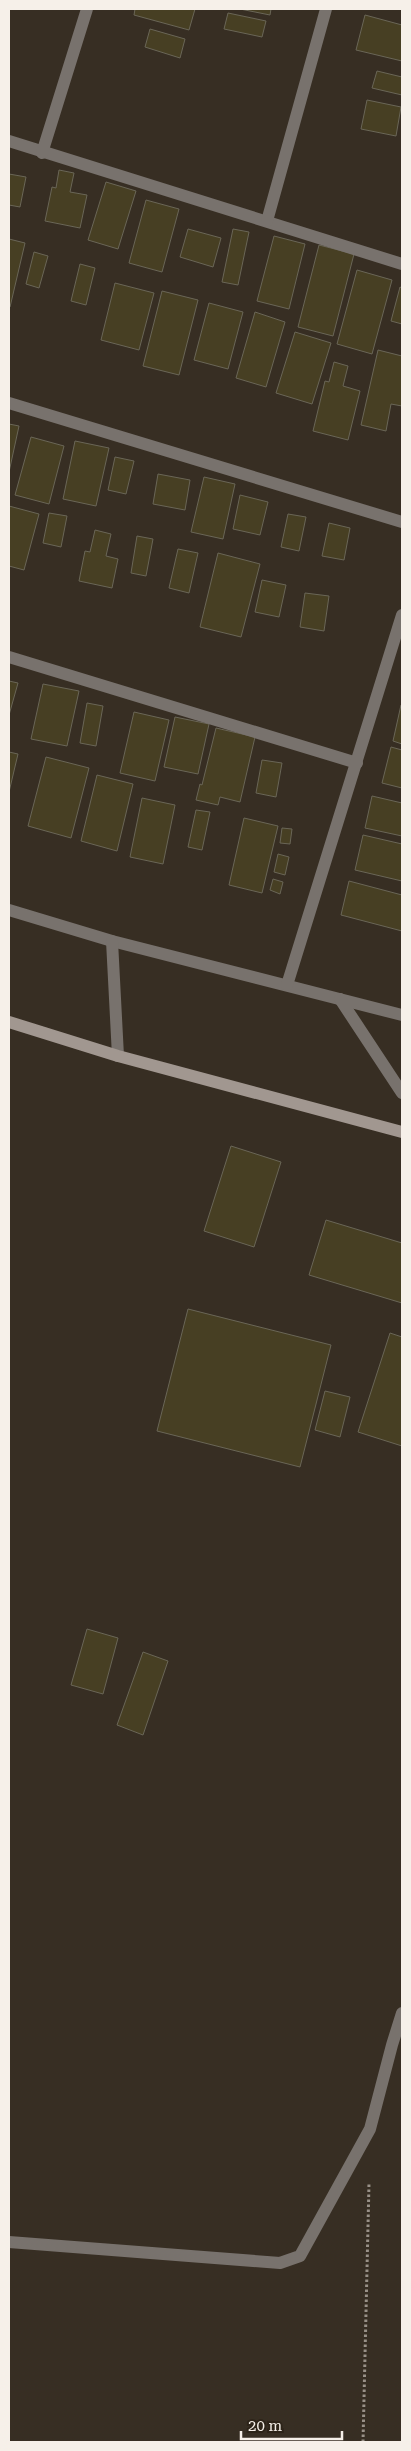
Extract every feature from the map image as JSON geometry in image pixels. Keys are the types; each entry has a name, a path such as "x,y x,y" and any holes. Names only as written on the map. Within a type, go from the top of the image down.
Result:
{"street":[{"path":"42,153 87,9"},
{"path":"267,221 326,9"},
{"path":"9,141 42,153 402,264"},
{"path":"9,403 402,522"},
{"path":"287,985 402,615"},
{"path":"9,657 357,764"},
{"path":"9,910 112,941 402,1015"},
{"path":"112,941 118,1056"},
{"path":"340,999 402,1093"},
{"path":"9,1022 118,1056 402,1132"},
{"path":"9,2242 280,2263 300,2256 370,2129 402,2012"}],"path":[{"path":"363,2442 370,2178"}],"building":[{"path":"135,9 195,9 189,30 134,15"},
{"path":"240,9 271,9 270,15"},
{"path":"228,13 266,21 262,37 224,29"},
{"path":"365,15 402,25 402,61 356,50"},
{"path":"150,29 185,39 180,58 145,47"},
{"path":"377,71 402,77 402,95 372,88"},
{"path":"367,100 401,107 396,136 361,129"},
{"path":"59,170 74,173 70,192 87,195 80,228 45,221 52,187 56,188"},
{"path":"9,174 26,177 20,207 9,205"},
{"path":"106,182 136,191 118,249 88,240"},
{"path":"146,200 179,209 162,272 129,263"},
{"path":"188,229 221,238 213,267 180,257"},
{"path":"233,229 249,232 238,285 222,282"},
{"path":"274,236 305,244 289,309 257,301"},
{"path":"9,239 25,243 10,307 9,307"},
{"path":"319,245 354,254 333,336 298,327"},
{"path":"34,252 48,256 39,288 26,284"},
{"path":"80,264 95,268 86,305 71,301"},
{"path":"357,270 392,280 372,354 337,344"},
{"path":"115,283 154,293 139,350 101,340"},
{"path":"400,287 402,288 402,324 391,321"},
{"path":"162,291 198,300 179,375 143,366"},
{"path":"209,303 243,312 228,369 194,360"},
{"path":"255,312 285,322 266,387 236,378"},
{"path":"295,332 331,343 312,404 276,393"},
{"path":"378,350 402,356 402,406 391,404 386,431 361,425"},
{"path":"334,362 348,366 343,386 360,391 348,440 313,431 325,381 329,382"},
{"path":"9,424 19,426 9,472"},
{"path":"31,437 64,446 49,504 15,495"},
{"path":"75,441 109,448 96,506 63,499"},
{"path":"115,457 134,461 126,494 108,490"},
{"path":"158,474 190,480 185,510 153,504"},
{"path":"204,477 235,484 223,539 191,532"},
{"path":"240,495 268,502 260,535 233,529"},
{"path":"9,506 39,514 24,570 9,566"},
{"path":"49,513 67,516 61,547 43,543"},
{"path":"288,514 306,517 299,551 281,547"},
{"path":"329,523 350,528 344,560 322,556"},
{"path":"95,530 111,534 106,556 118,559 112,588 79,581 85,551 90,552"},
{"path":"137,536 153,539 146,576 131,573"},
{"path":"178,549 198,553 189,593 169,588"},
{"path":"218,553 260,564 241,637 200,627"},
{"path":"262,580 286,585 279,617 255,612"},
{"path":"305,593 329,596 324,631 300,627"},
{"path":"9,681 18,683 9,715"},
{"path":"43,684 79,691 67,746 31,739"},
{"path":"87,703 103,706 96,746 80,743"},
{"path":"402,705 402,744 393,741"},
{"path":"134,712 169,720 155,781 120,773"},
{"path":"175,717 209,724 198,774 164,767"},
{"path":"216,728 255,737 240,802 220,797 218,805 196,800 200,784 202,785"},
{"path":"391,747 402,750 402,788 382,783"},
{"path":"9,752 18,754 9,792"},
{"path":"46,757 89,768 71,838 28,826"},
{"path":"262,760 282,763 276,797 256,793"},
{"path":"97,775 133,784 117,851 81,841"},
{"path":"372,796 402,803 402,836 365,828"},
{"path":"142,798 175,805 163,864 130,857"},
{"path":"196,810 210,812 202,850 188,847"},
{"path":"244,818 278,826 262,893 229,885"},
{"path":"282,828 292,829 290,844 280,843"},
{"path":"363,835 402,844 402,881 355,870"},
{"path":"278,854 289,857 285,875 274,872"},
{"path":"273,879 283,882 280,894 270,890"},
{"path":"349,881 402,895 402,931 341,915"},
{"path":"231,1146 281,1162 254,1247 204,1231"},
{"path":"326,1220 402,1243 402,1303 309,1275"},
{"path":"188,1309 331,1345 300,1467 157,1431"},
{"path":"390,1333 402,1337 402,1446 358,1432"},
{"path":"325,1391 350,1397 340,1437 315,1430"},
{"path":"87,1629 118,1638 103,1694 71,1685"},
{"path":"143,1652 168,1661 143,1735 117,1725"}]}
